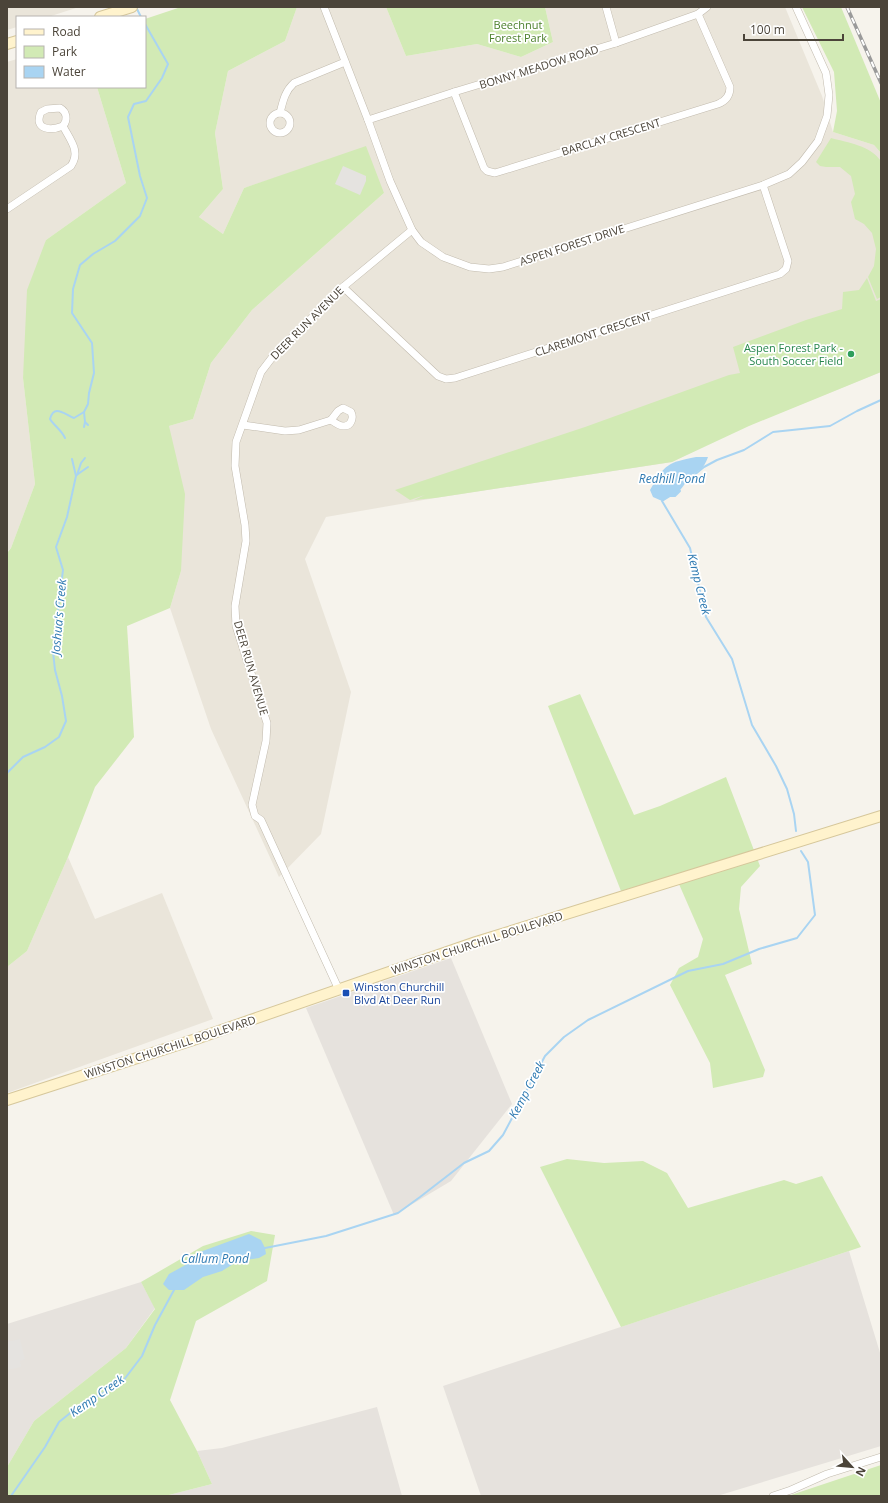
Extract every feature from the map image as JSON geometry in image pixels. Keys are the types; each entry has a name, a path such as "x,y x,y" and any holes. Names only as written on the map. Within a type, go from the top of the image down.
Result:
{"main road":[{"path":"103,16 132,7"},
{"name":"WINSTON CHURCHILL BOULEVARD","path":"7,1100 193,1040 476,942 881,816"}],"street":[{"name":"ASPEN FOREST DRIVE","path":"324,7 390,181 412,230 421,242 453,262 470,267 489,269 503,267 763,185 789,174 802,162 818,141 827,116 829,94 826,73 796,7"},
{"path":"606,7 616,43"},
{"name":"BONNY MEADOW ROAD","path":"368,120 454,92 616,43 698,14 706,7"},
{"name":"BARCLAY CRESCENT","path":"454,92 484,168 487,171 495,173 718,104 728,97 730,87 698,14"},
{"path":"280,113 285,94 294,83 345,62"},
{"path":"7,209 72,166 76,156 75,150 63,126"},
{"name":"CLAREMONT CRESCENT","path":"343,287 438,376 446,379 455,378 780,274 786,269 788,261 763,185"},
{"name":"DEER RUN AVENUE","path":"339,990 261,820 255,816 252,805 266,741 267,724 236,626 235,606 246,540 245,525 234,466 234,454 236,442 261,372 266,365 274,355 343,287 412,230"},
{"path":"243,425 285,431 299,430 331,420"},
{"path":"773,1496 792,1490 826,1474 881,1457"}],"shaded area":[{"path":"7,7 79,7 51,16 16,16 16,27 7,30"},
{"path":"297,7 386,7 406,56 477,44 521,57 553,42 545,7 785,7 822,96 833,132 874,145 881,153 881,372 730,433 672,462 435,498 326,517 305,559 351,692 321,834 279,877 211,729 170,608 181,571 169,426 193,419 211,363 252,310 384,193 290,173 244,188 223,234 199,217 223,189 215,133 228,71 285,41"},
{"path":"16,59 16,88 97,88 126,183 46,240 23,378 35,484 11,548 7,552 7,62"},
{"path":"343,166 366,176 366,181 360,195 335,184"},
{"path":"68,857 95,919 162,893 213,1019 7,1093 7,967 27,951"},
{"path":"451,958 512,1104 451,1181 394,1215 306,1008"},
{"path":"849,1251 881,1356 881,1446 717,1496 481,1496 443,1386"},
{"path":"141,1282 155,1308 126,1348 34,1421 7,1467 7,1324"},
{"path":"20,1339 25,1359 20,1361 21,1367 7,1370 7,1342"},
{"path":"377,1407 402,1496 165,1496 212,1484 197,1451 222,1448"}],"green space":[{"path":"181,7 297,7 285,41 228,71 215,133 223,189 199,217 223,234 244,188 366,146 384,193 252,310 211,363 193,419 169,426 185,494 181,571 170,608 127,626 134,737 95,787 68,857 27,951 7,967 7,553 11,548 35,484 23,378 27,290 46,240 126,183 97,88 146,88 146,19"},
{"name":"Beechnut Forest Park","path":"386,7 545,7 553,42 521,57 477,44 406,56"},
{"path":"802,7 841,7 881,103 881,153 874,145 833,132 837,111 834,72"},
{"path":"831,138 865,148 871,151 881,161 881,297 877,299 868,277 874,266 876,249 872,233 864,224 855,219 851,202 855,194 851,176 840,167 820,166 816,162"},
{"path":"867,278 876,301 881,299 881,372 749,426 672,462 435,498 414,500 425,495 410,500 395,490 585,427 729,375 740,373 733,347 806,320 842,309 843,292 859,290"},
{"path":"580,694 634,815 660,806 726,777 760,866 741,887 739,909 752,964 725,975 765,1070 763,1077 713,1088 710,1063 670,985 679,968 698,957 703,939 675,875 621,891 548,706"},
{"path":"567,1159 604,1163 643,1161 667,1173 688,1208 784,1180 796,1184 822,1176 861,1247 621,1327 540,1167"},
{"path":"251,1231 275,1235 267,1281 196,1321 170,1400 197,1451 212,1484 165,1496 7,1496 7,1467 34,1421 126,1348 155,1309 141,1282 203,1246"},
{"path":"881,1465 881,1496 788,1496"}],"water":[{"name":"Redhill Pond","path":"696,457 708,457 702,467 689,478 675,496 670,496 662,501 653,497 650,490 664,469 673,463"},
{"name":"Callum Pond","path":"249,1234 261,1240 266,1254 259,1258 238,1261 222,1271 203,1277 184,1290 169,1290 163,1284 169,1274 191,1262 200,1252"}],"waterway":[{"name":"Joshua's Creek","path":"136,7 140,16"},
{"name":"Joshua's Creek","path":"65,438 62,432 50,419 52,414 60,411 74,418 84,412 88,404 94,373 92,343 72,313 73,289 80,265 93,254 115,241 140,216 147,198 140,176 128,117 134,104 146,101 162,78 168,64 146,26"},
{"name":"Kemp Creek","path":"687,481 704,467 717,460 744,450 773,432 830,426 881,400"},
{"path":"84,412 85,422 88,425"},
{"path":"84,427 85,422"},
{"path":"77,475 81,463 85,458"},
{"name":"Joshua's Creek","path":"7,773 23,757 45,747 59,737 66,721 62,696 55,670 53,652 58,637 58,611 63,570 56,547 67,517 76,476 72,459"},
{"path":"78,474 88,467"},
{"name":"Kemp Creek","path":"680,491 675,496 670,496 662,501 690,548 706,617 732,659 752,725 776,766 787,789 794,814 796,831"},
{"name":"Kemp Creek","path":"265,1248 326,1236 398,1213 464,1163 489,1151 503,1135 545,1056 564,1037 588,1020 688,971 723,964 759,949 797,938 815,915 808,862 801,851"},
{"name":"Kemp Creek","path":"11,1496 45,1447 59,1422 74,1410 123,1381 142,1356 155,1325 174,1290"}],"railway":[{"path":"847,7 881,83"}],"place":[{"name":"Aspen Forest Park - South Soccer Field","path":"851,354"},
{"name":"Winston Churchill Blvd At Deer Run","path":"346,993"}]}
